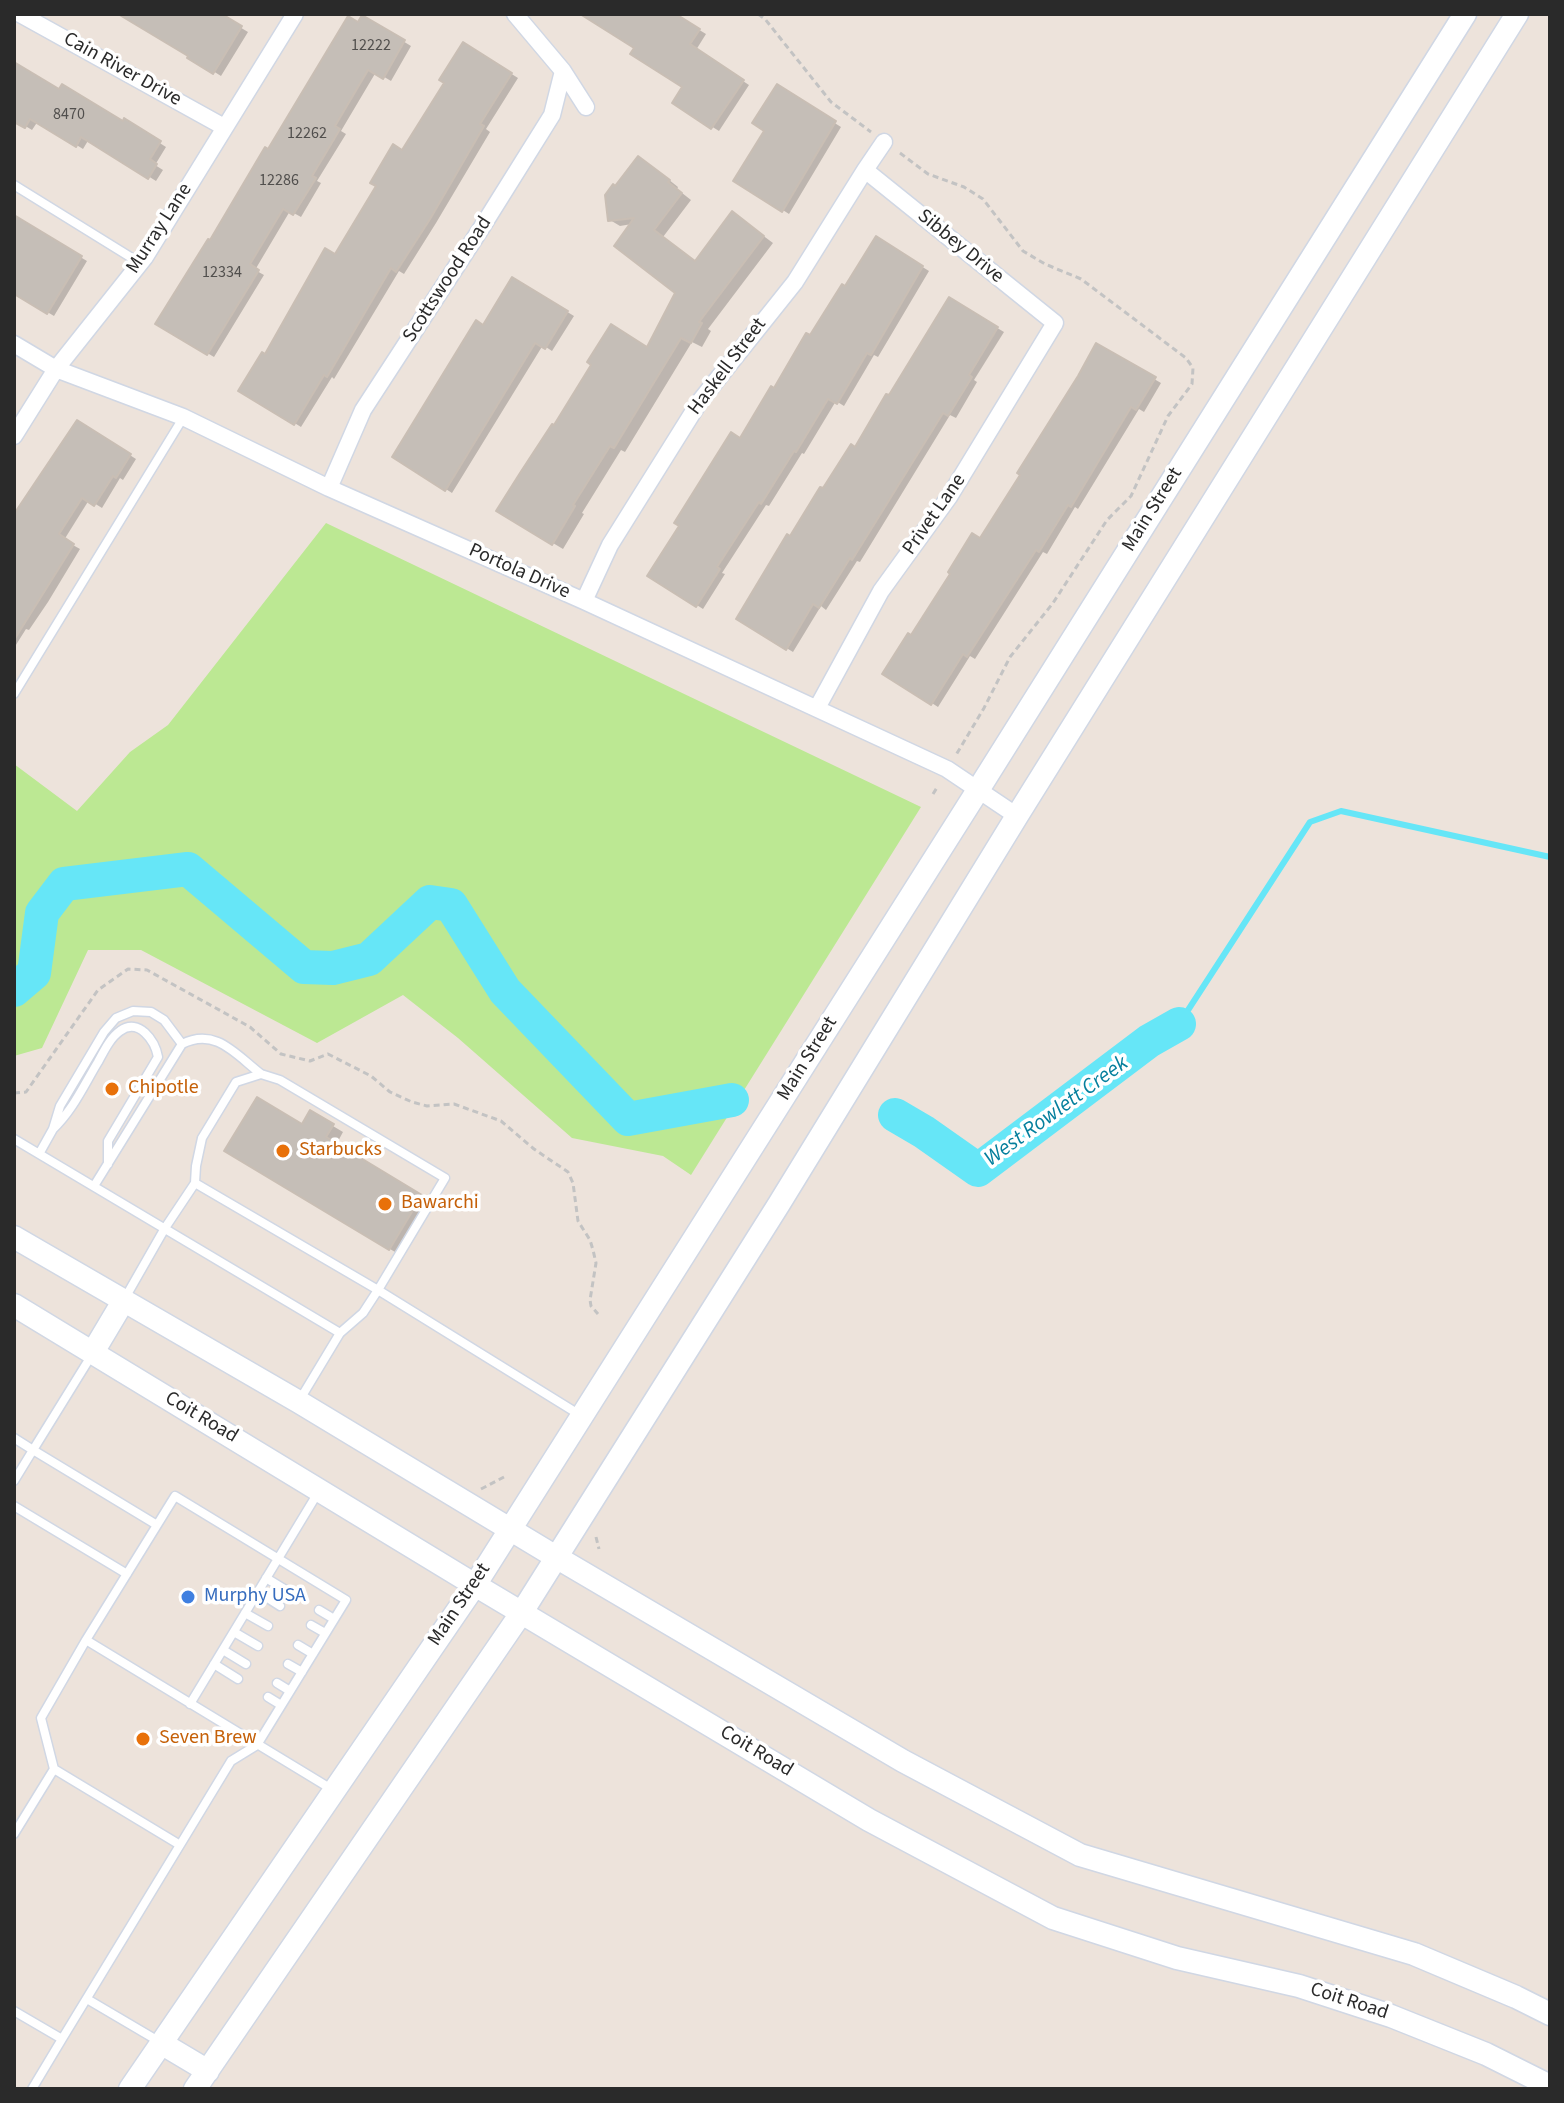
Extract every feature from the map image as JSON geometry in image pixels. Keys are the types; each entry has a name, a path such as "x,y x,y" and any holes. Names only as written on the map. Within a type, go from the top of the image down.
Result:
{"main road":[{"name":"Main Street","path":"130,2089 475,1585 1465,14"},
{"path":"161,2043 201,2080 522,1612 779,1204 1517,14"},
{"path":"14,1237 299,1402 903,1761 1080,1855 1414,1954 1550,2014"},
{"path":"93,1352 124,1300"},
{"name":"Coit Road","path":"14,1305 869,1820 1053,1918 1177,1958 1299,1986 1391,2016 1486,2054 1550,2086"}],"street":[{"name":"Cain River Drive","path":"20,14 224,127"},
{"name":"Murray Lane","path":"14,436 56,369 140,263 295,14"},
{"path":"515,14 563,71 586,107"},
{"name":"Scottswood Road","path":"329,488 363,410 552,115 563,71"},
{"name":"Haskell Street","path":"584,601 610,545 700,401 795,282 884,142"},
{"name":"Sibbey Drive","path":"865,170 1055,323"},
{"name":"Privet Lane","path":"817,708 881,591 949,497 1055,323"},
{"name":"Portola Drive","path":"14,344 56,369 183,417 329,488 584,601 947,769 1017,816"}],"lane":[{"path":"14,185 140,263"},
{"path":"14,694 183,417"},
{"path":"39,1154 53,1129 60,1106 104,1032 116,1018 133,1011 151,1012 164,1020 182,1044"},
{"path":"53,1129 67,1116 111,1041 121,1030 131,1027 140,1029 149,1036 158,1057 108,1141 108,1164"},
{"path":"94,1186 182,1044 193,1038 206,1037 219,1042 261,1074 280,1080 445,1178 378,1290 363,1313 340,1333 299,1402"},
{"path":"124,1300 195,1183 202,1138 236,1082 261,1074"},
{"path":"14,1139 340,1333"},
{"path":"195,1183 378,1290 581,1416"},
{"path":"14,1481 93,1352"},
{"path":"14,1438 157,1525"},
{"path":"190,1704 319,1490"},
{"path":"32,2089 231,1761 257,1745 346,1600 175,1496 41,1718 54,1769 180,1845"},
{"path":"14,1506 127,1574"},
{"path":"266,1578 289,1592"},
{"path":"258,1592 280,1606"},
{"path":"319,1610 334,1619"},
{"path":"245,1613 268,1626"},
{"path":"311,1625 325,1633"},
{"path":"234,1632 258,1646"},
{"path":"86,1640 333,1791"},
{"path":"298,1645 313,1654"},
{"path":"223,1650 246,1664"},
{"path":"214,1664 238,1679"},
{"path":"288,1664 302,1672"},
{"path":"277,1683 290,1691"},
{"path":"268,1697 281,1705"},
{"path":"14,1834 54,1769"},
{"path":"87,1999 161,2043"},
{"path":"14,2011 62,2039"}],"path":[{"path":"14,1093 26,1092 98,990 128,969 147,970 250,1027 281,1054 310,1061 328,1054 412,1102 427,1106 454,1104 501,1121 568,1172 573,1183 578,1221 590,1240 596,1263 590,1300 598,1314"},
{"path":"481,1489 504,1477"},
{"path":"596,1537 599,1549"}],"green space":[{"path":"326,523 921,807 691,1175 663,1156 572,1138 458,1038 403,995 317,1043 141,950 88,950 42,1048 14,1056 14,764 77,811 130,752 168,725"}],"building":[{"path":"118,14 222,14 242,26 213,74"},
{"path":"580,14 676,14 700,29 690,44 744,80 711,129 672,103 682,87 630,54 634,48"},
{"path":"362,15 405,40 383,79 368,70 335,126 340,129 312,176 316,178 293,215 283,209 250,264 259,270 207,355 155,324 265,147 268,149 348,16 358,22"},
{"path":"463,42 512,73 480,124 484,126 430,219 396,272 391,268 327,377 324,375 294,425 238,391 262,352 265,354 325,248 335,254 376,186 370,183 393,144 402,150 444,83 439,80"},
{"path":"14,62 59,89 62,84 161,141 150,159 157,164 148,179 81,137 76,147 30,119 25,128 14,122"},
{"path":"777,84 836,121 782,212 733,181 764,131 752,123"},
{"path":"638,156 682,193 654,230 695,261 732,211 764,236 699,322 702,323 691,343 681,338 614,448 610,446 573,505 552,545 496,511 591,365 587,362 611,324 647,347 675,293 614,246 634,218 608,221 605,195"},
{"path":"14,215 82,256 47,314 14,294"},
{"path":"876,236 923,266 871,355 867,353 837,404 828,399 796,452 717,567 720,569 696,607 647,576 679,526 674,523 731,432 740,438 806,333 810,335"},
{"path":"512,277 568,311 545,349 535,343 445,491 392,457 476,320 483,325"},
{"path":"949,297 998,327 948,416 943,413 852,560 850,558 819,608 813,604 786,650 736,619 787,534 790,536 851,444 855,447"},
{"path":"1096,343 1156,377 1136,410 1131,407 1071,507 1068,505 1039,552 1036,550 967,657 963,654 931,705 882,674 950,574 948,572 972,533 980,538"},
{"path":"77,420 131,454 94,506 82,498 59,534 74,544 14,640 14,514"},
{"path":"257,1097 302,1124 310,1110 334,1124 326,1137 422,1195 389,1250 224,1151"}],"waterway":[{"path":"1179,1024 1310,822 1341,811 1550,857"},
{"name":"West Rowlett Creek","path":"14,990 34,973 42,913 64,884 188,869 304,967 333,968 369,959 430,902 451,905 505,991 628,1119 732,1100"},
{"name":"West Rowlett Creek","path":"895,1115 978,1170 1149,1041 1179,1024"}],"place":[{"name":"Chipotle","path":"112,1089"},
{"name":"Starbucks","path":"283,1151"},
{"name":"Bawarchi","path":"385,1204"},
{"name":"Murphy USA","path":"188,1597"},
{"name":"Seven Brew","path":"143,1739"}]}
